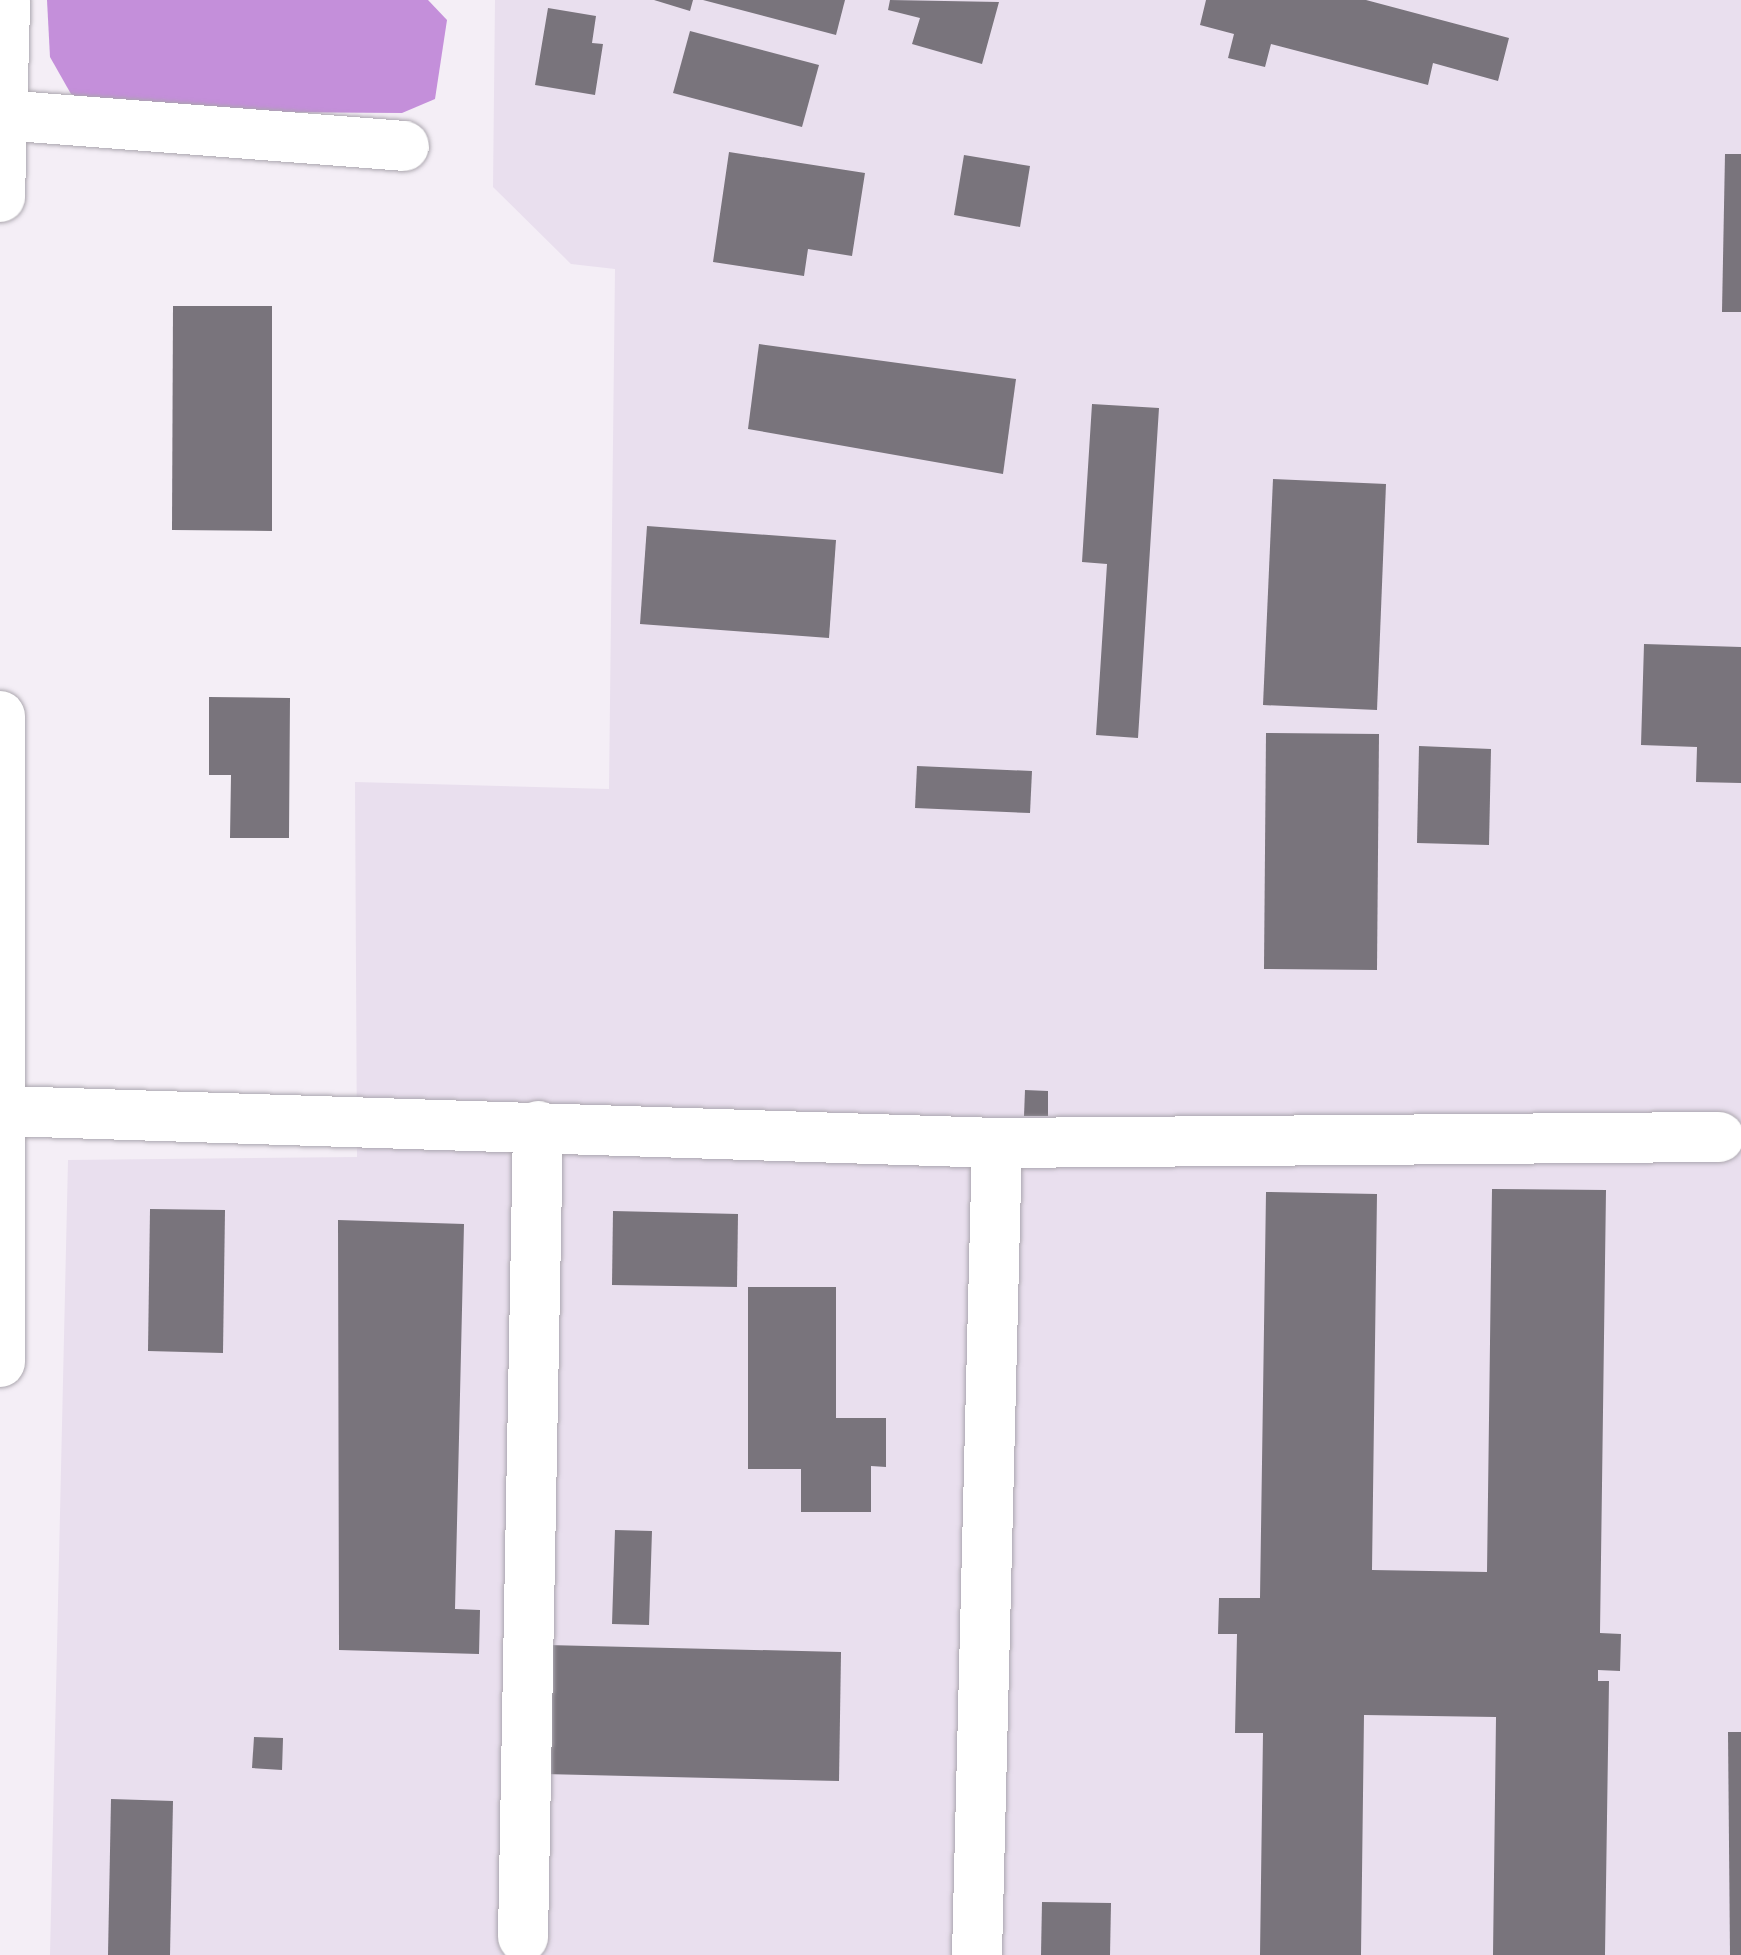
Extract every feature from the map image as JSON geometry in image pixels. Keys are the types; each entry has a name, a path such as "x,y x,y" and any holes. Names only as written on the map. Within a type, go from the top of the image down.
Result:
{"street":[{"path":"0,196 5,0"},
{"path":"2,116 404,146"},
{"path":"0,716 6,1110 0,1362"},
{"path":"6,1110 997,1143 1719,1137"},
{"path":"523,1937 538,1126"},
{"path":"977,1955 997,1143"}],"shaded area":[{"path":"47,0 428,0 447,20 435,99 402,113 100,111 71,94 50,57"},
{"path":"495,0 1741,0 1741,1955 50,1955 68,1160 357,1157 355,782 609,789 615,269 571,264 493,187"}],"building":[{"path":"654,0 693,0 690,11"},
{"path":"703,0 845,0 836,35"},
{"path":"890,0 999,2 982,64 912,44 920,18 888,10"},
{"path":"1206,0 1366,0 1509,38 1498,81 1433,63 1428,85 1271,44 1265,67 1228,58 1234,34 1200,25"},
{"path":"548,8 596,16 592,43 603,44 595,95 535,85"},
{"path":"690,31 819,65 802,127 673,93"},
{"path":"729,152 865,173 852,256 808,249 804,276 713,262"},
{"path":"1725,154 1741,154 1741,312 1722,312"},
{"path":"964,155 1030,166 1020,227 954,215"},
{"path":"173,306 272,306 272,531 172,530"},
{"path":"759,344 1016,379 1003,474 748,429"},
{"path":"1092,404 1159,408 1138,738 1096,735 1107,564 1082,562"},
{"path":"1273,479 1386,484 1377,710 1263,705"},
{"path":"647,526 836,540 829,638 640,624"},
{"path":"1644,644 1741,647 1741,783 1696,782 1697,747 1641,745"},
{"path":"209,697 290,698 289,838 230,838 231,775 209,775"},
{"path":"1266,733 1379,734 1377,970 1264,969"},
{"path":"1419,746 1491,749 1489,845 1417,843"},
{"path":"917,766 1032,771 1030,813 915,808"},
{"path":"1025,1090 1048,1091 1048,1116 1024,1116"},
{"path":"1492,1189 1606,1190 1600,1633 1621,1634 1620,1671 1598,1670 1598,1681 1609,1681 1605,1955 1493,1955 1496,1717 1364,1715 1361,1955 1260,1955 1263,1733 1235,1733 1237,1634 1218,1634 1219,1598 1260,1598 1266,1192 1377,1194 1372,1570 1487,1572"},
{"path":"150,1209 225,1210 223,1353 148,1351"},
{"path":"613,1211 738,1214 737,1287 612,1285"},
{"path":"338,1220 464,1224 455,1609 480,1610 479,1654 339,1650"},
{"path":"748,1287 836,1287 836,1418 886,1418 886,1467 871,1466 871,1512 801,1512 801,1469 748,1469"},
{"path":"615,1530 652,1531 649,1625 612,1624"},
{"path":"547,1645 841,1652 839,1781 544,1774"},
{"path":"1728,1732 1741,1732 1741,1955 1730,1955"},
{"path":"254,1737 283,1738 282,1770 252,1768"},
{"path":"111,1799 173,1801 170,1955 108,1955"},
{"path":"1042,1902 1111,1903 1110,1955 1041,1955"}]}
